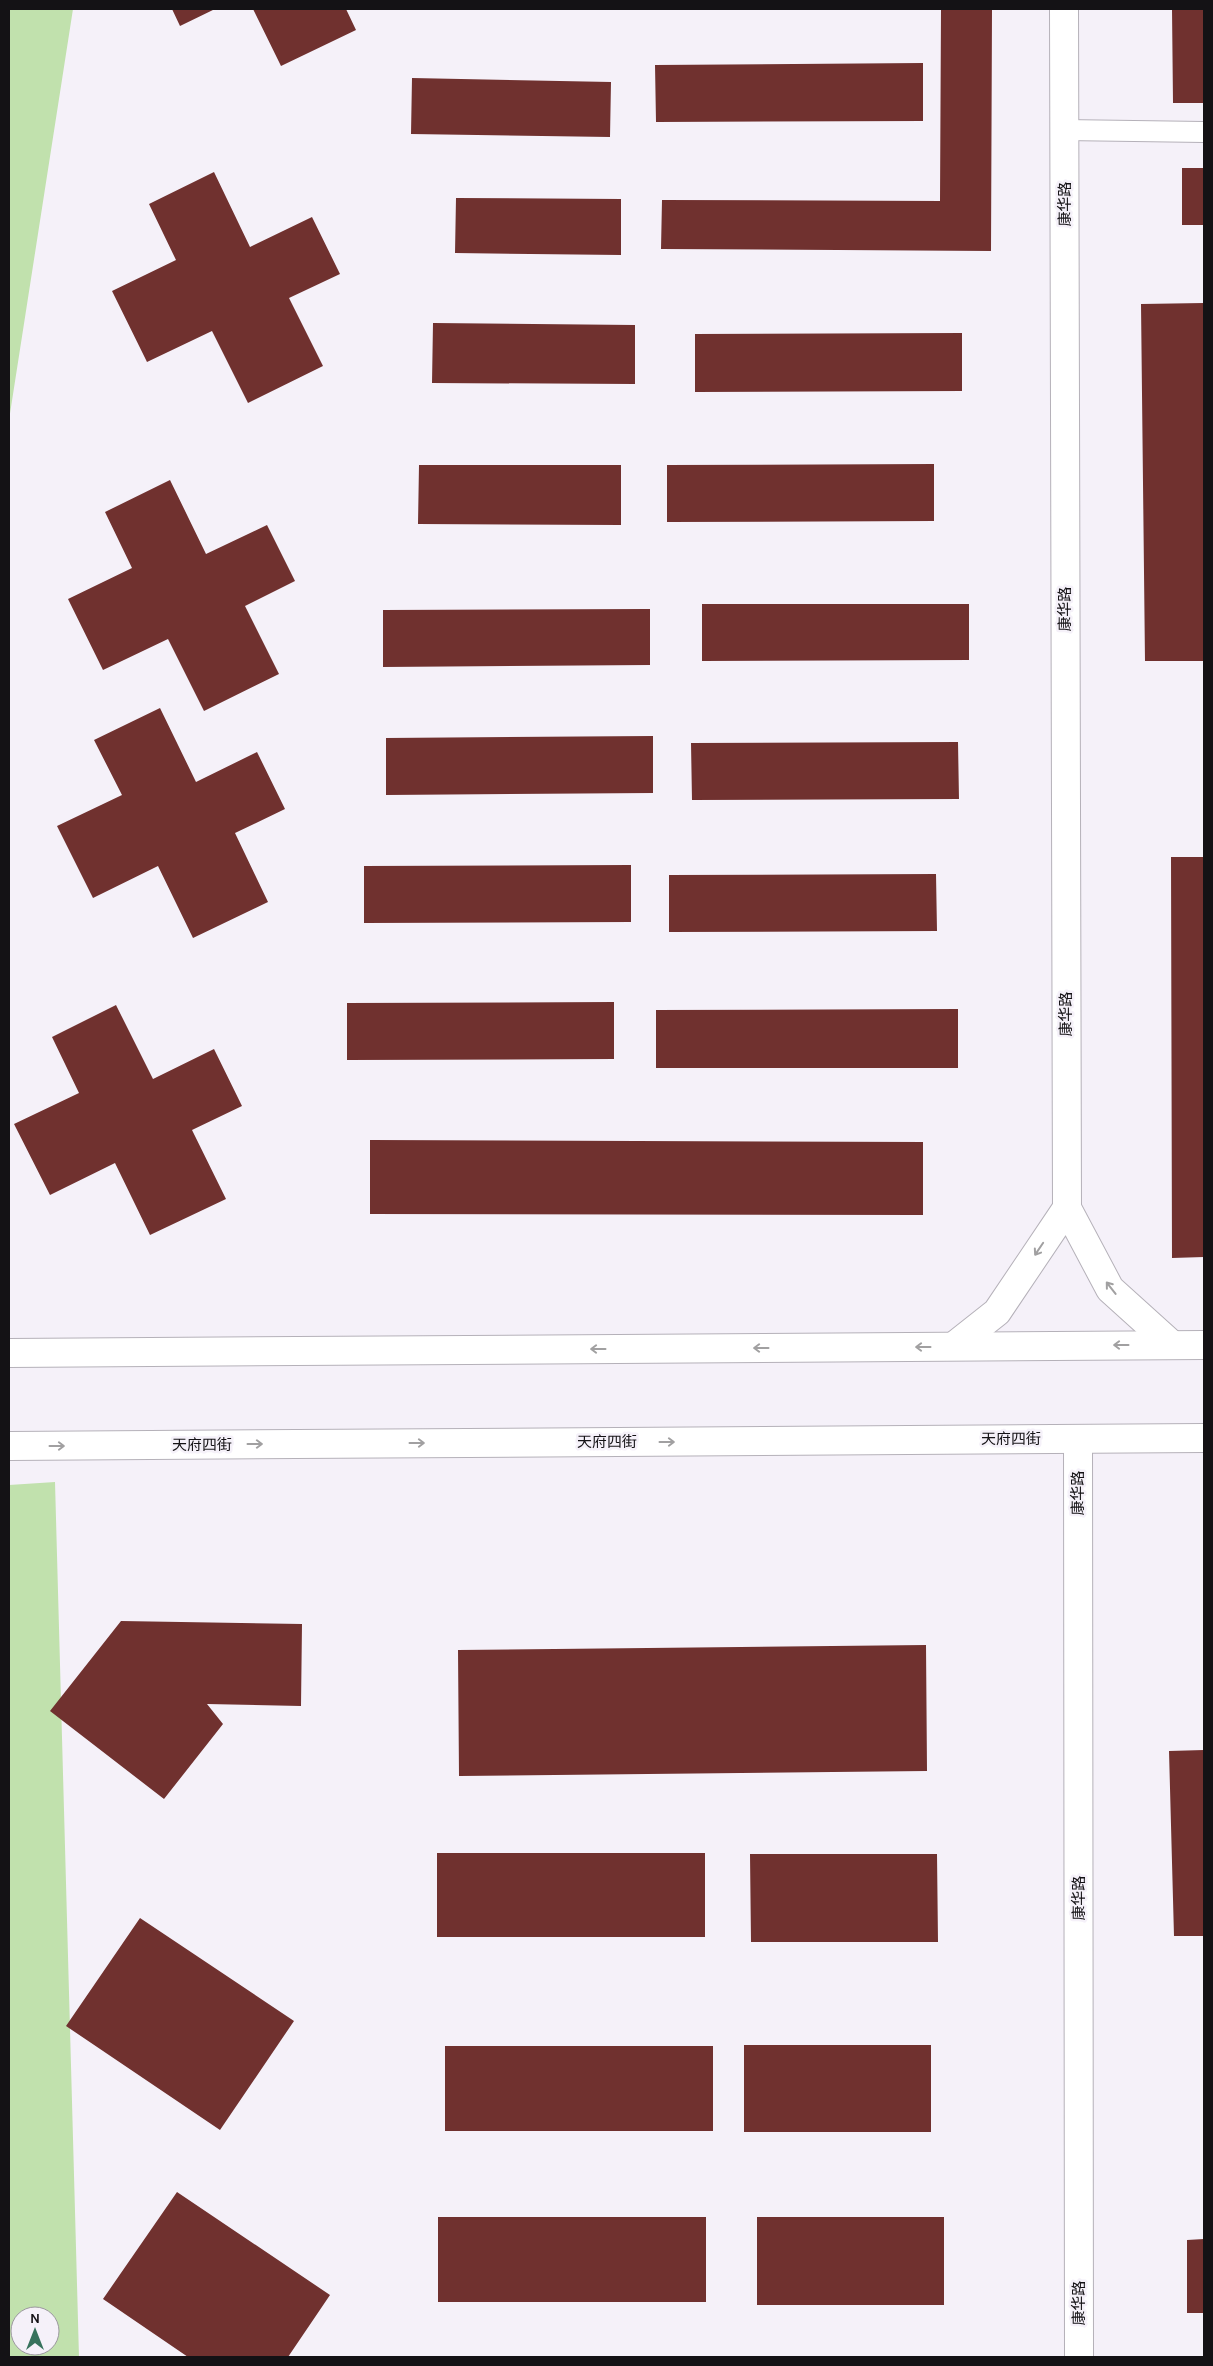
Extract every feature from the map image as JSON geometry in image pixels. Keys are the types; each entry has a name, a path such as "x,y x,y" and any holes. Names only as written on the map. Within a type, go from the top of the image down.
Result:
{"street":[{"name":"康华路","path":"1064,9 1067,1208"},
{"path":"954,1346 997,1312 1067,1208 1110,1289 1172,1345"},
{"path":"9,1353 1204,1345"},
{"name":"天府四街","path":"9,1446 1204,1438"},
{"name":"康华路","path":"1078,1439 1079,2357"}],"lane":[{"path":"1064,130 1204,132"}],"green space":[{"path":"9,9 73,9 9,420"},
{"path":"55,1482 79,2357 9,2357 9,1485"}],"building":[{"path":"172,9 215,9 180,26"},
{"path":"253,9 346,9 356,30 281,66"},
{"path":"941,9 992,9 991,251 661,249 662,200 940,201"},
{"path":"1172,9 1204,9 1204,103 1173,103"},
{"path":"923,63 923,121 656,122 655,65"},
{"path":"412,78 611,82 610,137 411,134"},
{"path":"1182,168 1204,168 1204,225 1182,225"},
{"path":"214,172 250,247 312,217 340,274 289,298 323,366 248,403 212,331 147,362 112,291 176,260 149,204"},
{"path":"456,198 621,199 621,255 455,253"},
{"path":"1204,303 1204,661 1145,661 1141,304"},
{"path":"433,323 635,325 635,384 432,383"},
{"path":"962,333 962,391 695,392 695,334"},
{"path":"934,464 934,521 667,522 667,465"},
{"path":"419,465 621,465 621,525 418,524"},
{"path":"170,480 206,554 267,525 295,581 245,606 279,674 204,711 168,639 103,670 68,599 132,568 105,512"},
{"path":"702,604 969,604 969,660 702,661"},
{"path":"650,609 650,665 383,667 383,610"},
{"path":"160,708 196,782 257,752 285,809 235,833 268,902 193,938 158,866 93,898 57,826 122,795 94,740"},
{"path":"653,736 653,793 386,795 386,738"},
{"path":"958,742 959,799 692,800 691,743"},
{"path":"1171,857 1204,857 1204,1257 1172,1258"},
{"path":"631,865 631,922 364,923 364,866"},
{"path":"936,874 937,931 669,932 669,875"},
{"path":"614,1002 614,1059 347,1060 347,1003"},
{"path":"116,1005 153,1079 214,1049 242,1106 192,1130 226,1199 150,1235 115,1163 50,1195 14,1124 79,1093 52,1037"},
{"path":"958,1009 958,1068 656,1068 656,1010"},
{"path":"370,1140 923,1142 923,1215 370,1214"},
{"path":"121,1621 302,1624 301,1706 207,1704 223,1724 164,1799 50,1711"},
{"path":"926,1645 927,1771 459,1776 458,1650"},
{"path":"1204,1750 1204,1936 1174,1936 1169,1751"},
{"path":"437,1853 705,1853 705,1937 437,1937"},
{"path":"750,1854 937,1854 938,1942 751,1942"},
{"path":"140,1918 294,2021 220,2130 66,2026"},
{"path":"744,2045 931,2045 931,2132 744,2132"},
{"path":"445,2046 713,2046 713,2131 445,2131"},
{"path":"177,2192 330,2295 288,2357 188,2357 103,2299"},
{"path":"438,2217 706,2217 706,2302 438,2302"},
{"path":"757,2217 944,2217 944,2305 757,2305"},
{"path":"1204,2239 1204,2313 1187,2313 1187,2240"}]}
